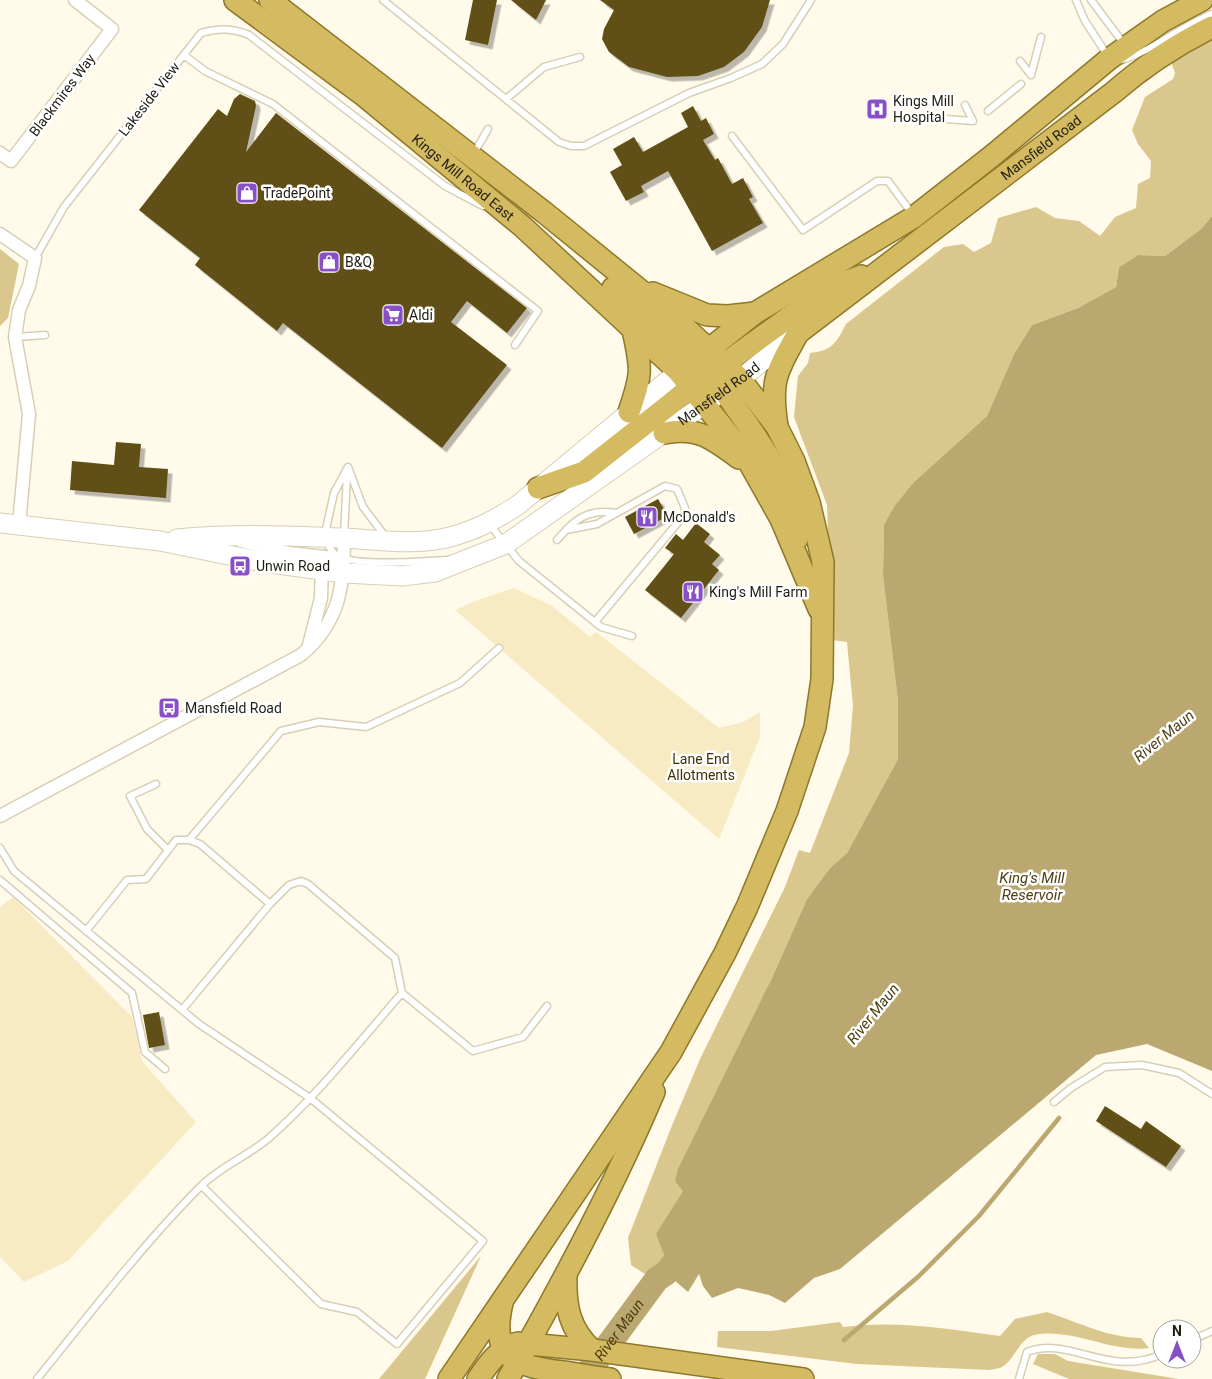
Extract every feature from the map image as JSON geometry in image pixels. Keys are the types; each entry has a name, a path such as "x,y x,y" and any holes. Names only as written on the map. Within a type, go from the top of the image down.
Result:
{"highway":[{"name":"Kings Mill Road East","path":"235,0 362,94 522,226 633,330 708,376"},
{"name":"Kings Mill Road East","path":"270,0 544,213 678,321 708,376"},
{"name":"Mansfield Road","path":"708,376 755,313 920,226 1124,63 1163,21 1202,0"},
{"name":"Mansfield Road","path":"798,333 885,266 920,226 992,156 1124,63 1154,59 1179,43 1212,27"},
{"path":"544,213 568,250 708,376 777,427"},
{"path":"538,488 584,472 708,376 831,288 885,266"},
{"path":"631,285 707,315 728,316 755,313"},
{"path":"629,412 641,372 633,330"},
{"path":"528,1343 566,1277 630,1148 671,1052 725,953 747,907 787,812 811,744 822,679 823,562 809,502 794,461 777,427 773,400 777,370 798,333"},
{"path":"708,376 745,455 780,519 822,615"},
{"path":"708,376 764,450 784,486 796,518 799,564"},
{"path":"664,433 683,430 709,436 753,469"},
{"path":"448,1379 671,1052"},
{"path":"566,1277 565,1296 569,1316 575,1331 586,1348"},
{"path":"503,1300 499,1332 510,1363"},
{"path":"510,1363 518,1343 528,1343 586,1348 803,1379"},
{"path":"478,1379 492,1359 609,1379"}],"main road":[{"name":"Mansfield Road","path":"9,524 160,541 263,562 323,554 344,538 429,541 448,538 489,524 518,505 629,412 798,333"},
{"name":"Mansfield Road","path":"160,541 215,535 323,554 344,566 402,576 435,572 506,544 664,433 708,376"}],"street":[{"name":"Blackmires Way","path":"0,153 11,161 112,29 75,0"},
{"path":"0,234 35,258"},
{"name":"Lakeside View","path":"9,524 29,414 15,337 20,310 29,286 35,258"},
{"path":"0,816 307,650 327,627 338,604 344,566 344,538"},
{"path":"307,650 321,598 323,554"}],"lane":[{"path":"383,0 559,142 571,146 584,146 689,93 731,78 762,64 783,44 811,0"},
{"path":"1076,0 1085,21 1124,63"},
{"path":"1091,0 1124,63"},
{"path":"1124,63 1190,23 1212,14"},
{"name":"Lakeside View","path":"35,258 64,206 202,32 218,28 235,29 249,35 446,186 522,226"},
{"path":"1020,61 1031,74 1041,37"},
{"path":"184,55 205,70 273,104 538,311 515,345"},
{"path":"506,99 544,67 580,58"},
{"path":"988,111 1021,84"},
{"path":"932,118 973,121 965,105"},
{"path":"472,158 488,129"},
{"path":"732,136 803,230 877,181 888,181 920,226"},
{"path":"15,337 45,335"},
{"path":"344,538 348,467"},
{"path":"348,467 363,507 390,541"},
{"path":"344,566 334,554 323,554 334,493 348,467"},
{"path":"566,530 591,526 665,486 677,489 685,508 685,514 595,622"},
{"path":"557,540 574,520 598,511 616,513"},
{"path":"489,524 519,561 601,627 632,636"},
{"path":"189,840 281,731 319,722 366,727 460,683 498,648"},
{"path":"156,784 130,796 147,829 168,850"},
{"path":"86,931 127,880 146,879 176,840 189,840 200,844 270,904"},
{"path":"0,848 14,871 199,1024 310,1098 483,1241 398,1344 357,1312 321,1304 202,1186"},
{"path":"0,880 132,993 145,1052 164,1069"},
{"path":"182,1010 270,904 289,885 300,881 308,884 395,958 402,993 473,1051 523,1037 547,1006"},
{"path":"37,1379 123,1275 202,1186 224,1167 267,1139 310,1098 402,993"},
{"path":"1054,1102 1071,1088 1106,1067 1142,1065 1179,1074 1212,1094"},
{"path":"1019,1379 1027,1352 1040,1347 1057,1348 1113,1363 1132,1363 1152,1357"}],"green space":[{"name":"Lane End Allotments","path":"514,588 552,606 590,637 596,632 719,728 743,722 760,712 760,737 719,839 455,610"},
{"path":"13,897 132,1017 142,1061 196,1122 68,1261 24,1282 0,1257 0,907"}],"shaded area":[{"path":"1212,37 1212,216 1201,229 1165,256 1138,255 1119,267 1116,287 1078,308 1032,325 1014,354 987,416 914,482 884,525 883,576 898,701 898,759 847,853 830,868 807,899 683,1191 657,1234 666,1260 648,1276 631,1265 628,1238 700,1059 785,887 799,850 810,853 849,753 853,706 847,642 832,640 827,505 794,417 798,376 808,363 810,353 829,348 840,336 846,324 944,247 963,244 974,252 991,243 998,218 1036,207 1055,218 1079,221 1100,236 1115,217 1136,208 1138,184 1150,178 1151,161 1138,144 1132,130 1145,97 1173,79 1175,73 1171,62"},
{"path":"0,249 19,264 8,318 0,326"},
{"path":"481,1256 425,1379 379,1379"},
{"path":"1047,1312 1105,1332 1141,1338 1149,1348 1120,1347 1062,1334 1048,1333 1029,1337 1021,1344 1009,1362 1000,1368 990,1370 857,1364 717,1347 718,1331 771,1331 840,1322 843,1327 883,1324 902,1325 1000,1336 1015,1319"},
{"path":"1038,1354 1055,1354 1068,1361 1179,1379 1069,1379 1033,1364"}],"water":[{"name":"King's Mill Reservoir","path":"1212,216 1212,1071 1147,1044 1096,1055 840,1269 814,1278 785,1303 769,1295 738,1288 712,1298 703,1286 699,1274 688,1292 666,1273 666,1260 656,1234 683,1191 675,1181 678,1169 771,980 807,899 830,868 847,853 898,759 898,701 883,576 884,525 894,507 914,482 987,416 1014,354 1032,325 1078,308 1116,287 1119,267 1138,255 1165,256 1201,229"}],"building":[{"path":"473,0 497,0 488,45 465,40"},
{"path":"511,0 546,0 536,20"},
{"path":"600,0 770,0 762,27 744,52 724,67 698,76 667,77 629,67 609,52 602,39 604,29 614,10"},
{"path":"240,94 255,101 256,106 246,152 276,113 527,308 507,333 467,301 451,322 507,365 442,448 283,323 277,331 195,265 200,258 139,210 218,109 227,116 234,99"},
{"path":"693,106 701,121 706,118 714,134 703,140 715,160 718,158 732,184 743,178 753,197 749,199 763,223 712,251 668,171 641,186 644,192 626,201 610,172 622,165 613,149 634,137 643,152 688,127 681,113"},
{"path":"116,442 141,444 139,467 168,469 166,498 70,490 72,461 114,465"},
{"name":"McDonald's","path":"658,499 668,516 634,534 625,517"},
{"path":"696,523 710,534 704,542 720,555 712,564 719,570 681,618 645,590 674,554 665,548 676,534 683,540"},
{"path":"159,1012 165,1045 149,1048 143,1015"},
{"path":"1105,1106 1141,1129 1146,1121 1181,1146 1166,1167 1096,1121"}],"waterway":[{"path":"844,1340 919,1276 979,1216 1059,1118"},
{"name":"River Maun","path":"583,1379 657,1279 666,1273 687,1247"}],"place":[{"name":"Kings Mill Hospital","path":"877,109"},
{"name":"TradePoint","path":"247,193"},
{"name":"B&Q","path":"329,262"},
{"name":"Aldi","path":"393,315"},
{"name":"McDonald's","path":"647,517"},
{"name":"Unwin Road","path":"240,566"},
{"name":"King's Mill Farm","path":"693,592"},
{"name":"Mansfield Road","path":"169,708"}]}
